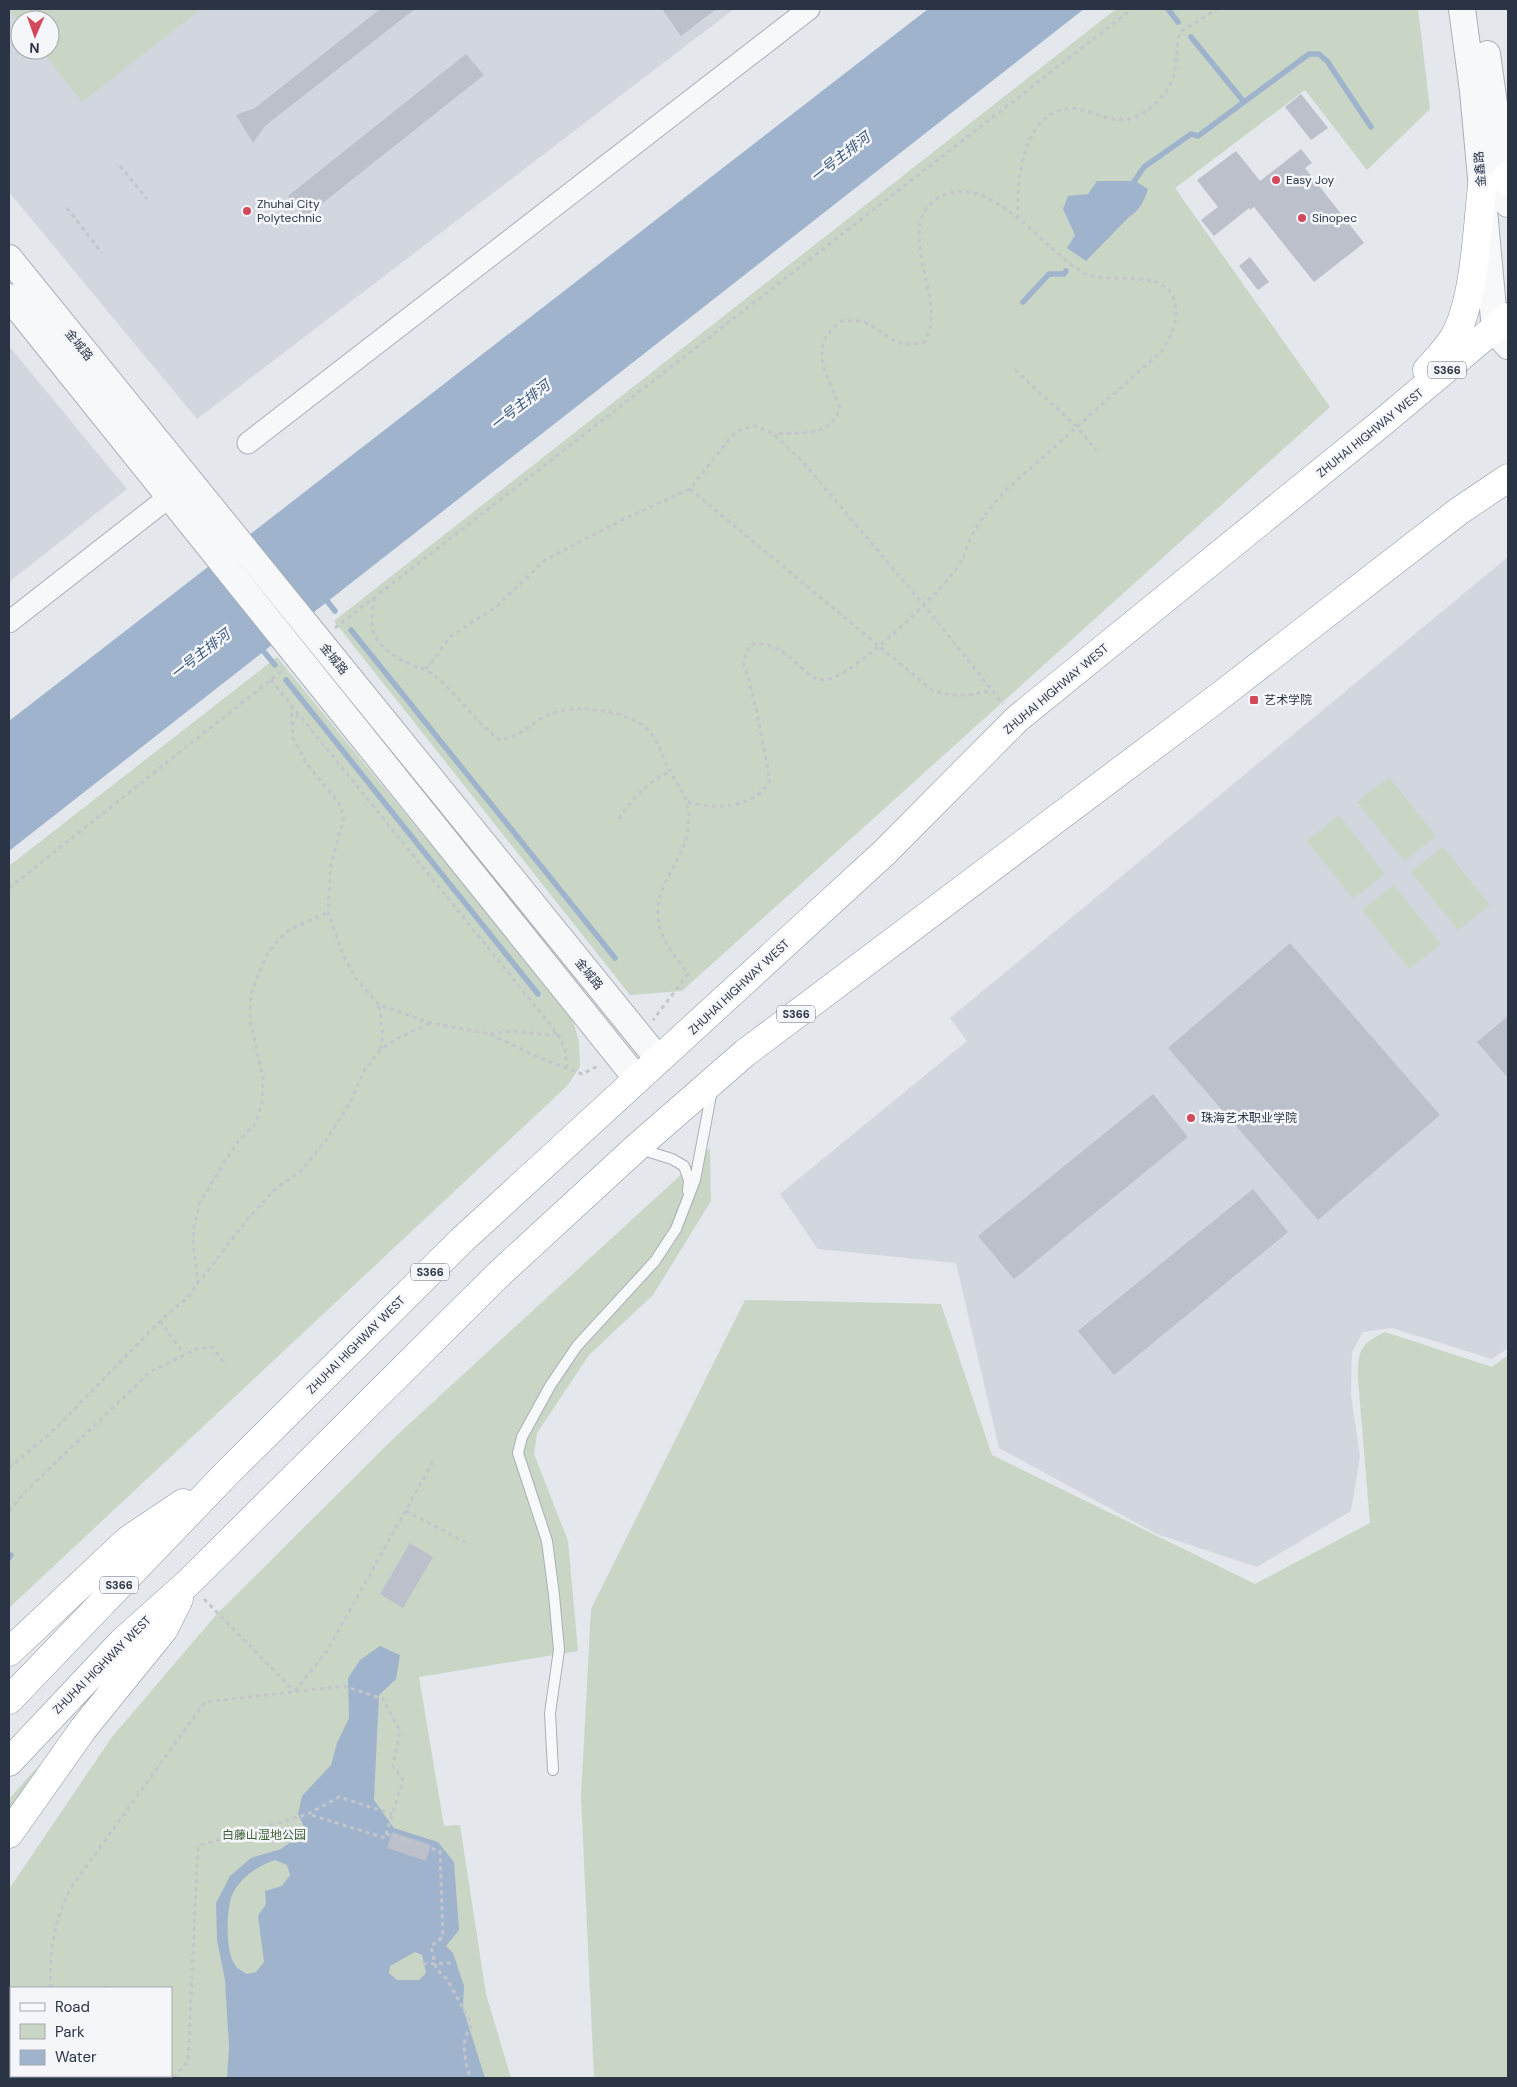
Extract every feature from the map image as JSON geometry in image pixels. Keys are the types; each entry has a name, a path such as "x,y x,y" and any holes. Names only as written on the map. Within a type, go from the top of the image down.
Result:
{"highway":[{"path":"1384,421 1455,336 1499,181"},
{"name":"ZHUHAI HIGHWAY WEST","path":"9,1700 229,1471 462,1240 884,852 1017,719 1384,421 1504,331"},
{"name":"ZHUHAI HIGHWAY WEST","path":"9,1762 122,1642 188,1583 499,1274 715,1078 745,1053 1216,699 1459,511 1508,478"},
{"path":"1459,511 1508,488"},
{"path":"9,1652 128,1540 229,1471"},
{"path":"9,1834 83,1729 164,1629 188,1583"}],"street":[{"path":"248,444 809,9"},
{"name":"金鑫路","path":"1462,9 1473,91 1499,181 1508,204"},
{"name":"金鑫路","path":"1480,9 1499,181 1504,331"},
{"name":"金城路","path":"9,258 186,504 218,558 637,1079"},
{"name":"金城路","path":"9,297 186,504 239,543 659,1060"},
{"path":"9,622 186,504"}],"lane":[{"path":"553,1770 550,1713 558,1650 554,1594 547,1541 518,1453 522,1436 550,1386 577,1346 655,1262 676,1229 695,1180 706,1116 715,1078"},
{"path":"636,1148 672,1159 684,1166 689,1180 688,1197"}],"path":[{"path":"312,631 374,597 1132,9"},
{"path":"1018,218 1016,194 1020,166 1030,140 1046,118 1067,109 1119,120 1142,114 1160,99 1171,84 1180,32 1217,9"},
{"path":"120,166 147,199"},
{"path":"688,802 704,806 719,806 753,798 764,790 770,780 756,708 744,663 746,651 753,644 765,642 776,646 814,677 823,680 839,676 872,652 947,580 961,562 984,515 1005,491 1163,350 1171,337 1176,321 1175,306 1170,292 1155,282 1084,273 1018,218 984,195 962,193 942,196 927,206 918,225 931,310 930,328 924,342 909,345 891,341 869,324 842,321 832,328 824,340 821,357 828,383 840,408 836,421 826,428 774,434"},
{"path":"67,208 102,252 92,241"},
{"path":"1015,370 1076,426 1096,450"},
{"path":"426,669 452,636 496,606 546,560 618,522 690,489 731,437 741,429 756,426 774,434 803,462 1017,719"},
{"path":"690,489 933,691 951,696 971,696 991,690"},
{"path":"374,597 372,623 375,636 392,655 426,669 456,694 477,722 500,740 509,739 546,716 562,711 611,712 630,719 649,731 688,802 688,830 665,880 658,906 659,925 668,947 688,974 640,1036"},
{"path":"9,888 271,680 291,649"},
{"path":"271,680 557,1033 565,1048 567,1067"},
{"path":"291,705 293,738 307,764 339,802 344,817 331,863 328,912 344,957 357,980 379,1005 431,1023 490,1034 540,1058 582,1074"},
{"path":"292,725 299,714"},
{"path":"619,819 633,798 648,784 670,771"},
{"path":"198,1285 193,1243 194,1227 200,1202 236,1144 256,1123 262,1103 263,1079 250,1020 251,994 269,951 287,931 328,912"},
{"path":"379,1005 383,1035 380,1050"},
{"path":"9,1468 53,1431 160,1321 186,1299 246,1221 275,1189 301,1171 327,1139 350,1103 364,1071 380,1050 396,1039 431,1023"},
{"path":"490,1034 512,1032 557,1033"},
{"path":"160,1321 184,1354"},
{"path":"9,1511 22,1494 150,1372 184,1354 212,1347 226,1365"},
{"path":"294,1691 327,1651 435,1458"},
{"path":"406,1511 465,1542"},
{"path":"188,1583 294,1691"},
{"path":"51,1987 52,1945 55,1926 57,1916 70,1889 205,1702 344,1686 384,1699 400,1731 393,1766 403,1780 385,1838 308,1814"},
{"path":"174,2078 188,2061 198,1846 308,1814 339,1797 392,1814"},
{"path":"386,1834 440,1851 443,1937 431,1946 436,1969 447,1979 471,2023 466,2036 464,2058 470,2078"},
{"path":"423,1964 454,1963"}],"shaded area":[{"name":"Zhuhai City Polytechnic","path":"9,9 734,9 197,419 9,192"},
{"path":"9,346 127,489 9,582"},
{"name":"珠海艺术职业学院","path":"1508,557 1508,1348 1492,1359 1392,1328 1363,1332 1352,1352 1351,1395 1360,1457 1351,1511 1257,1567 1157,1534 999,1448 956,1263 818,1249 780,1194 967,1041 950,1018"}],"green space":[{"path":"9,9 201,9 82,102 49,60 60,60 60,10"},
{"path":"1116,9 1418,9 1430,109 1367,170 1305,90 1175,188 1330,407 682,991 630,995 334,621"},
{"path":"277,657 572,1017 579,1042 580,1067 567,1086 9,1608 9,866"},
{"path":"1389,777 1436,836 1404,861 1357,802"},
{"path":"1339,815 1385,874 1353,899 1307,841"},
{"path":"1443,847 1490,905 1458,930 1411,872"},
{"path":"1394,885 1441,944 1409,969 1362,910"},
{"name":"白藤山湿地公园","path":"710,1148 711,1201 653,1295 589,1355 537,1433 534,1454 568,1541 578,1651 419,1677 444,1826 460,1825 486,1994 511,2078 9,2078 9,1889 112,1737 216,1615 395,1437"},
{"path":"745,1300 941,1304 992,1455 1255,1584 1370,1523 1358,1379 1360,1355 1365,1345 1385,1332 1492,1367 1508,1355 1508,2078 594,2078 581,1797 591,1609"},
{"path":"41,1763 9,1813 9,1799"}],"water":[{"name":"一号主排河","path":"928,9 1084,9 9,851 9,721"},
{"path":"1097,181 1135,181 1148,189 1139,208 1133,215 1086,261 1067,248 1075,235 1063,209 1068,196 1088,194"},
{"path":"380,1646 400,1655 396,1679 379,1695 374,1800 394,1828 438,1842 454,1862 459,1930 446,1946 453,1953 464,1986 463,2008 485,2078 227,2078 229,2047 225,1980 217,1940 216,1903 230,1876 251,1858 281,1849 306,1831 298,1814 302,1796 331,1765 337,1743 349,1718 348,1678 360,1660","holes":["275,1860 287,1865 290,1875 282,1886 265,1891 266,1904 258,1916 264,1962 256,1972 247,1974 235,1965 229,1950 229,1908 233,1893 241,1882 263,1865","415,1952 422,1955 426,1973 419,1980 397,1980 389,1973 390,1966"]}],"building":[{"path":"380,9 415,9 266,125 253,143 236,115 255,108"},
{"path":"662,9 716,9 681,36"},
{"path":"466,54 484,75 305,217 288,196"},
{"path":"1301,94 1328,128 1311,140 1285,107"},
{"path":"1301,149 1312,163 1305,168 1364,243 1314,282 1254,207 1250,210 1249,208 1214,236 1201,220 1218,207 1197,180 1236,151 1260,181"},
{"path":"1250,257 1269,282 1258,290 1239,266"},
{"path":"1290,943 1440,1115 1318,1220 1168,1048"},
{"path":"1508,1016 1508,1078 1477,1042"},
{"path":"1153,1094 1188,1137 1014,1279 978,1236"},
{"path":"1253,1189 1288,1232 1114,1375 1078,1331"},
{"path":"410,1543 433,1557 403,1608 380,1594"},
{"path":"392,1832 431,1845 426,1861 387,1848"}],"waterway":[{"path":"1168,9 1178,22"},
{"path":"1191,37 1244,102"},
{"path":"1131,186 1144,167 1191,134 1198,136 1309,54 1319,54 1327,61 1371,127"},
{"path":"1023,302 1049,274 1064,274 1066,271"},
{"path":"323,596 335,611"},
{"path":"351,630 615,958"},
{"path":"260,647 275,665"},
{"path":"286,680 538,994"}],"place":[{"name":"Easy Joy","path":"1276,180"},
{"name":"Zhuhai City Polytechnic","path":"247,211"},
{"name":"Sinopec","path":"1302,218"},
{"name":"艺术学院","path":"1254,700"},
{"name":"珠海艺术职业学院","path":"1191,1118"}]}
